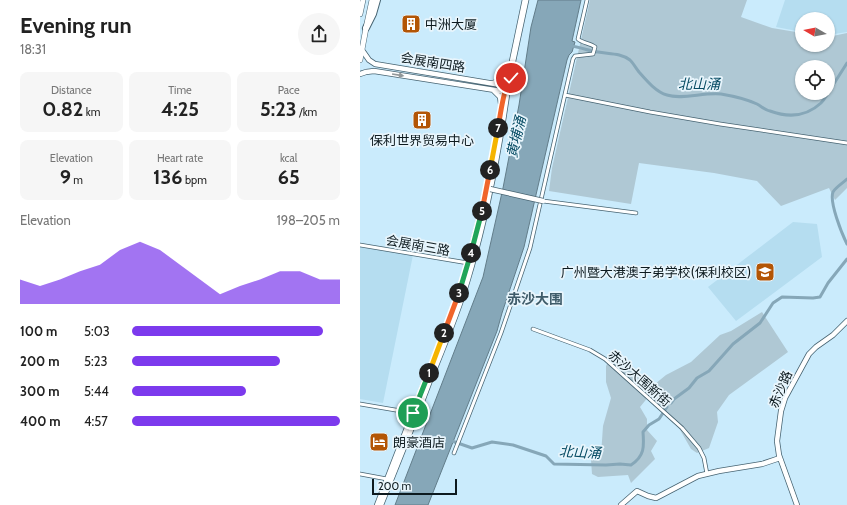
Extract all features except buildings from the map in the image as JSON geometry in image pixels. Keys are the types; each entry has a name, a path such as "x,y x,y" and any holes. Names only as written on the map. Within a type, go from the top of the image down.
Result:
{"highway":[{"path":"366,28 373,14 377,0"}],"main road":[{"path":"360,14 363,0"},
{"path":"360,60 372,0"}],"street":[{"path":"470,264 525,0"},
{"path":"377,505 457,311 484,219 525,0"},
{"path":"454,453 501,333 530,248 574,57 593,54 595,47 578,39 587,0"},
{"path":"362,50 368,60 375,64 372,67 374,71"},
{"name":"会展南四路","path":"360,74 374,71 491,90 501,91 506,89 502,85 492,83 375,64"},
{"path":"492,83 502,80 510,70"},
{"path":"507,96 506,89 510,83"},
{"path":"491,90 500,97 502,108"},
{"path":"565,95 720,124 847,143"},
{"path":"490,189 543,201 636,213"},
{"name":"会展南三路","path":"360,245 470,264"},
{"name":"赤沙路","path":"797,505 780,458 778,448 781,411 785,398 809,354 833,335 847,321"},
{"name":"赤沙大围新街","path":"533,329 590,350 605,359 682,428 699,448 704,458 707,474"},
{"path":"360,404 415,414"},
{"path":"621,505 637,491 652,497 657,497 693,478 762,464 780,458"},
{"path":"360,474 389,479"},
{"path":"381,505 389,479"}],"shaded area":[{"path":"590,0 747,0 741,17 772,28 795,32 795,52 835,52 835,36 847,33 847,188 835,200 829,188 781,206 757,181 714,173 639,163 631,204 549,191 552,168"},
{"path":"785,0 847,0 847,32 835,34 835,12 795,12 795,31 776,27"},
{"name":"广州暨大港澳子弟学校(保利校区)","path":"793,222 817,224 822,257 736,321 708,287"},
{"path":"360,247 413,255 383,403 360,399"},
{"path":"762,312 788,352 729,395 717,412 718,422 709,448 697,453 691,449 675,421 650,398 655,384 666,375 691,362 720,335 731,331"},
{"path":"611,356 629,363 653,385 649,396 640,407 647,419 647,430 657,441 651,451 655,459 631,483 628,475 598,477 592,474 591,460 601,455 603,426 611,398 606,382 606,366"}],"water":[{"name":"黄埔涌","path":"538,0 581,0 572,41 575,42 572,52 567,60 524,247 497,331 428,505 395,505 483,277 503,188 519,105 531,27"}],"waterway":[{"name":"北山涌","path":"571,46 619,55 630,60 655,89 667,95 679,97 721,94 748,101 757,104 766,110 784,115 803,114 815,108 823,100"},
{"name":"北山涌","path":"835,82 847,63"},
{"name":"北山涌","path":"847,179 834,190 832,197 837,218 847,244"},
{"name":"北山涌","path":"671,403 689,388 697,378 709,371 733,344 760,323 773,303 782,297 820,297 828,283 847,259"},
{"name":"北山涌","path":"449,440 472,448 492,442 513,445 546,456 554,464 631,465 636,462 643,450 643,432 649,425 659,419 667,407"}],"place":[{"name":"中洲大厦","path":"411,24"},
{"name":"保利世界贸易中心","path":"422,120"},
{"name":"广州暨大港澳子弟学校(保利校区)","path":"765,272"},
{"name":"朗豪酒店","path":"379,442"}],"district":[{"name":"赤沙大围","path":"535,299"}],"route":[{"path":"413,413 464,277 489,178 506,89 511,78"}]}
